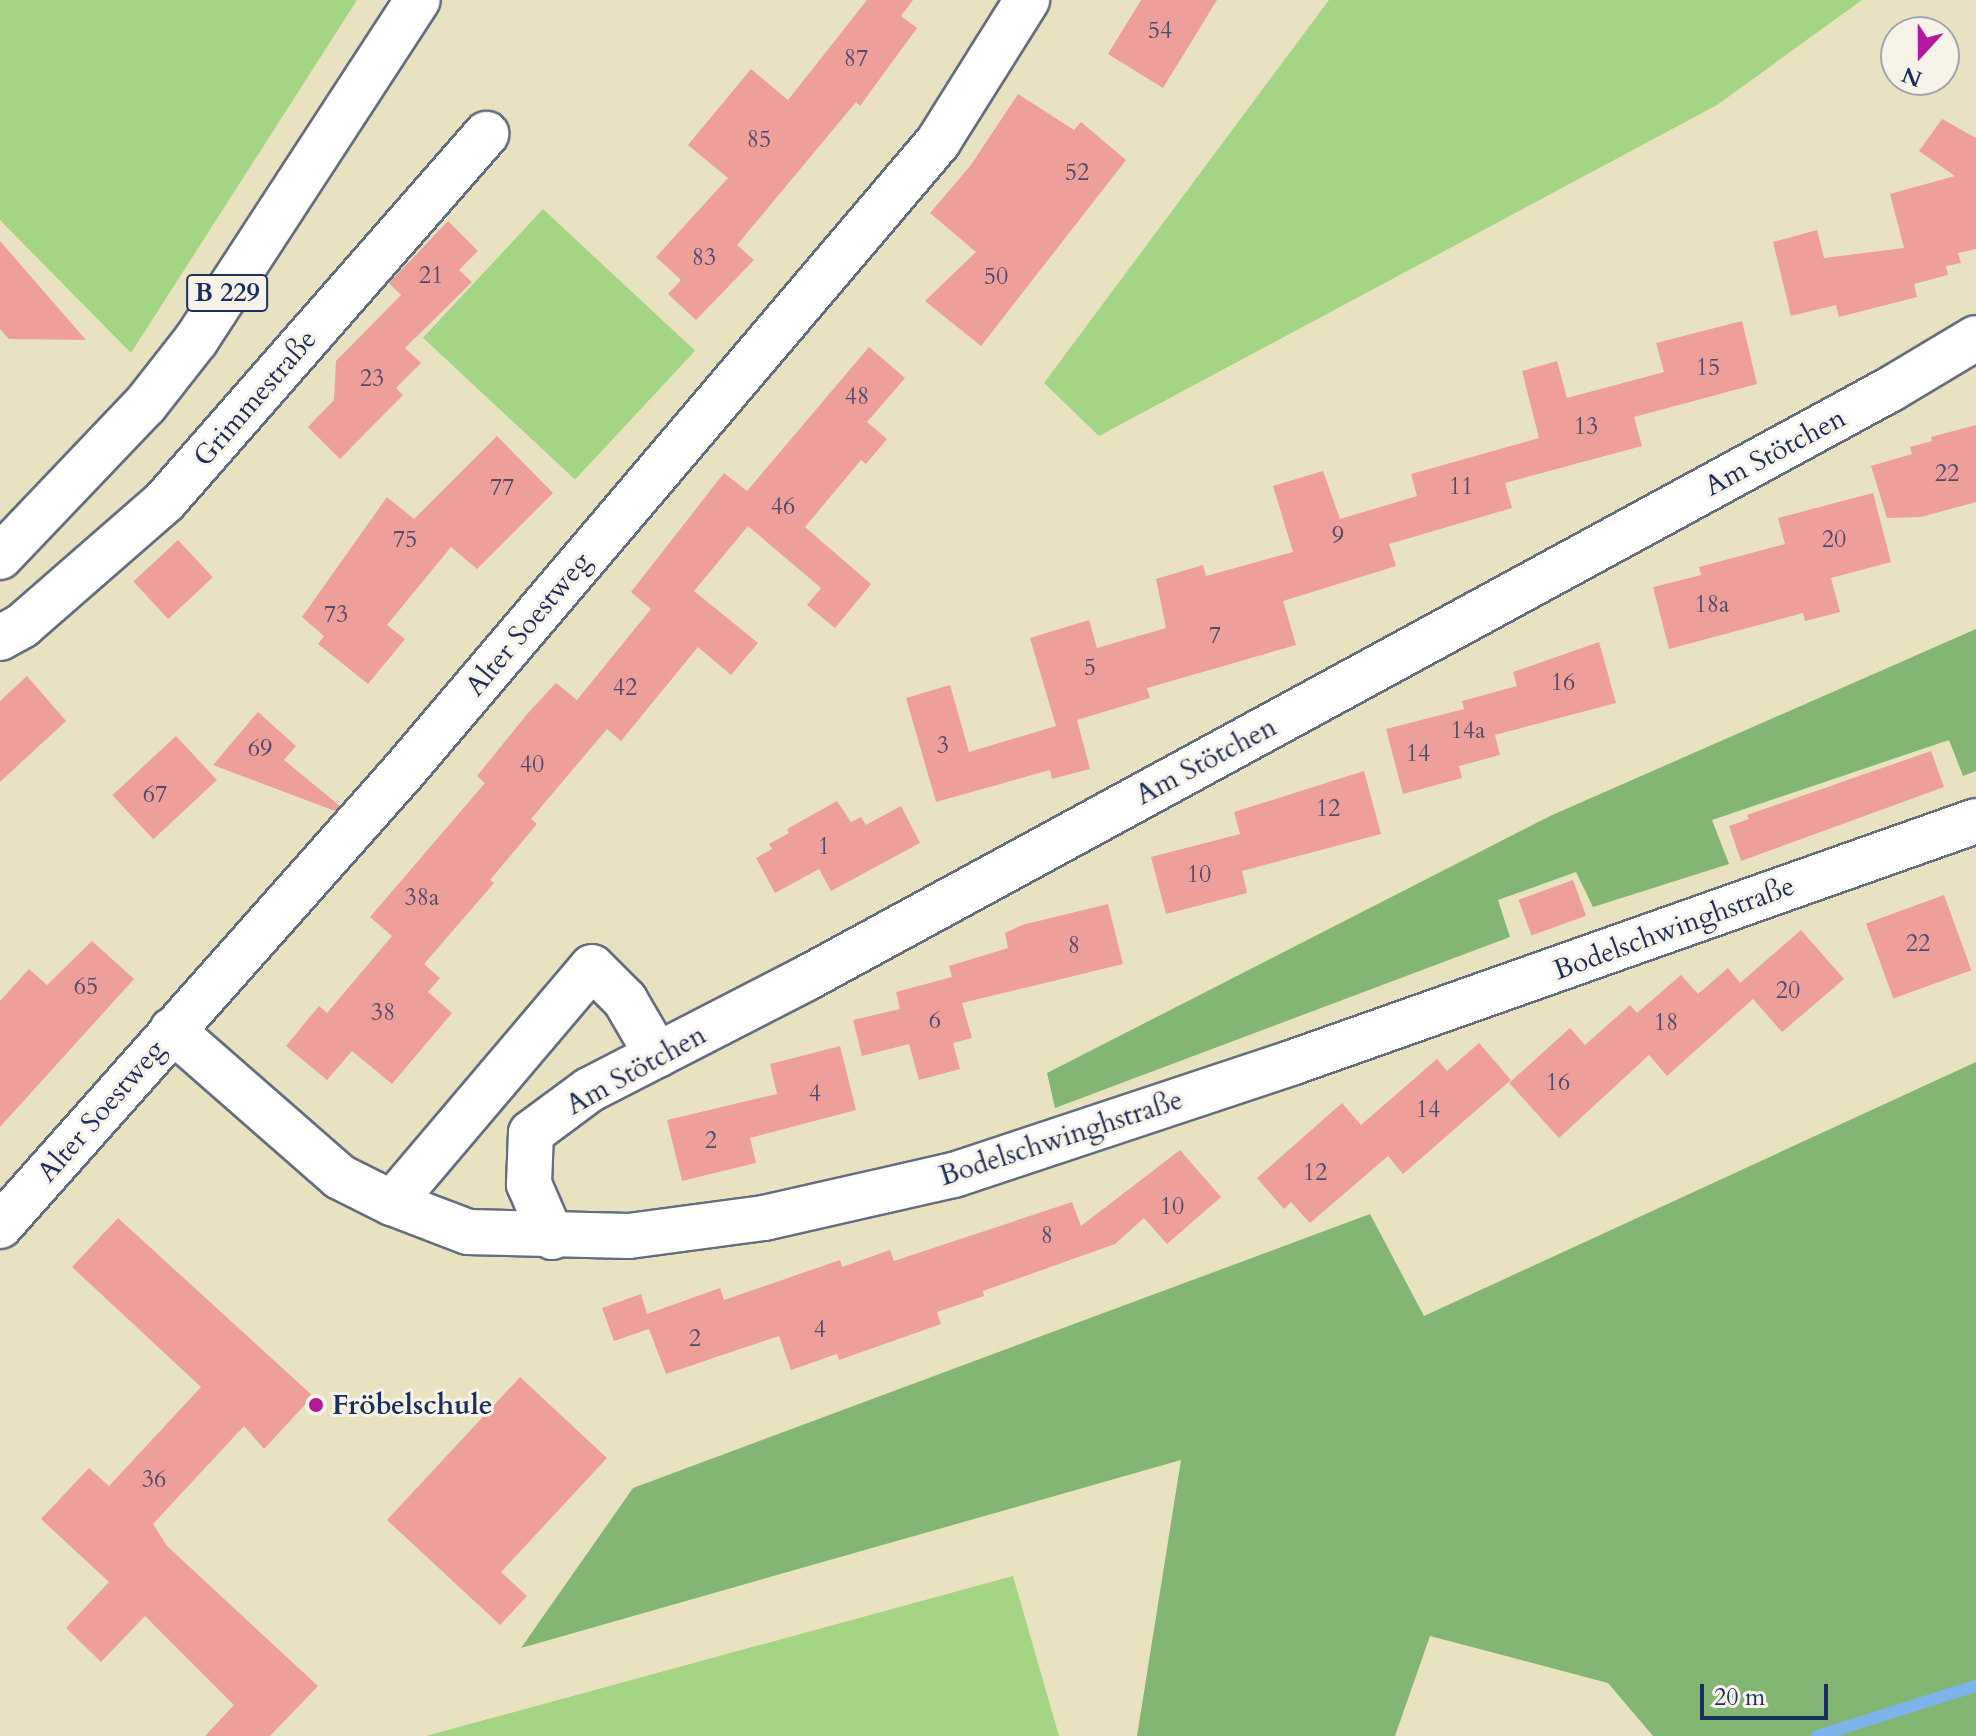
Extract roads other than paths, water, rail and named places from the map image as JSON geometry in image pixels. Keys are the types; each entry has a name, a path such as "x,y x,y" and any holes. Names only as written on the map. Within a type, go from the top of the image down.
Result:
{"street":[{"name":"B 229","path":"0,557 145,405 196,340 418,0"},
{"name":"Alter Soestweg","path":"0,1226 403,772 938,142 1027,0"},
{"name":"Grimmestraße","path":"0,638 23,625 165,501 486,134"},
{"name":"Am Stötchen","path":"552,1237 529,1184 531,1133 589,1090 1875,398 1976,338"},
{"name":"Bodelschwinghstraße","path":"172,1030 340,1177 392,1203 468,1232 552,1237 629,1236 764,1218 954,1175 1291,1063 1976,821"},
{"path":"392,1203 592,967 625,1000 657,1055"}],"waterway":[{"path":"1817,1736 1976,1686"}],"place":[{"name":"Fröbelschule","path":"316,1405"}]}
